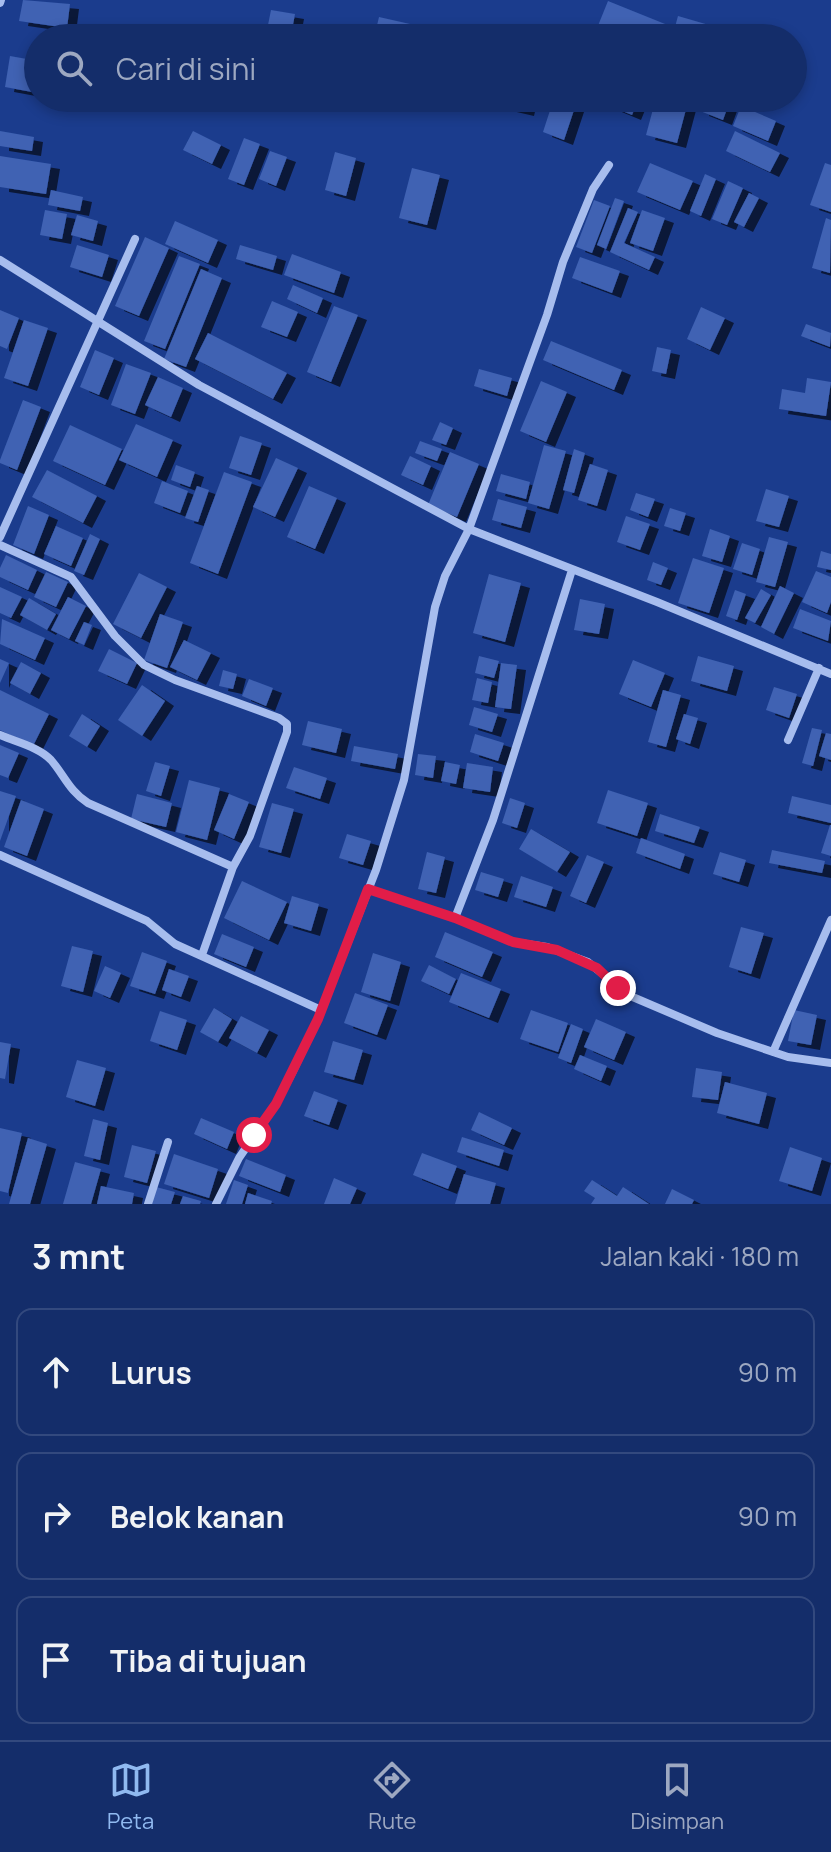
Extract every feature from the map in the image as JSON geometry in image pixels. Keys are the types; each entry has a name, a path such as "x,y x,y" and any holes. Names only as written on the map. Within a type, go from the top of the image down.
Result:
{"street":[{"path":"216,1204 239,1158 292,1073 321,1010 368,889 392,825 404,780 435,607 445,576 469,529 547,315 563,262 593,189 609,165"},
{"path":"0,537 135,239"},
{"path":"0,260 199,385 469,529 831,674"},
{"path":"0,545 71,577 115,636 144,665 175,680 279,718 287,724 287,732 250,836 233,867 202,955"},
{"path":"455,918 493,820 572,570"},
{"path":"788,740 819,668"},
{"path":"0,735 49,758 76,795 88,803 233,867"},
{"path":"0,855 147,921 175,944 321,1010"},
{"path":"368,889 455,918 513,942 547,947 588,962 628,995 717,1033 801,1060 831,1063"},
{"path":"773,1052 831,920"},
{"path":"148,1204 168,1142"}],"building":[{"path":"23,0 70,4 68,24 19,21"},
{"path":"608,1 665,24 599,24"},
{"path":"271,10 295,14 293,24 268,24"},
{"path":"678,16 706,24 676,24"},
{"path":"379,17 410,24 377,24"},
{"path":"10,56 24,58 24,91 5,87"},
{"path":"549,112 573,112 564,140 543,132"},
{"path":"652,112 685,112 677,143 646,135"},
{"path":"703,112 726,112 723,120"},
{"path":"739,112 755,112 776,121 768,141 733,126"},
{"path":"0,131 34,137 32,151 0,146"},
{"path":"193,131 221,145 212,164 183,150"},
{"path":"735,131 780,153 770,172 726,151"},
{"path":"244,138 260,144 244,185 228,179"},
{"path":"270,151 287,157 276,186 259,179"},
{"path":"335,152 356,158 346,196 325,190"},
{"path":"0,156 51,164 46,194 0,187"},
{"path":"650,163 693,181 680,210 637,192"},
{"path":"825,163 831,165 831,212 810,205"},
{"path":"412,168 440,175 427,225 399,218"},
{"path":"705,174 716,179 701,216 690,211"},
{"path":"728,181 743,188 727,225 712,219"},
{"path":"51,190 83,197 80,211 48,205"},
{"path":"749,193 759,198 744,227 734,222"},
{"path":"615,198 624,201 606,249 597,245"},
{"path":"594,200 610,206 592,253 576,247"},
{"path":"628,208 638,212 624,243 655,257 649,270 610,252"},
{"path":"45,210 67,214 62,239 40,235"},
{"path":"642,210 665,218 653,251 630,243"},
{"path":"77,215 98,221 93,241 71,235"},
{"path":"826,218 831,220 830,273 812,268"},
{"path":"175,221 218,240 208,263 165,244"},
{"path":"145,237 169,248 139,316 115,306"},
{"path":"77,245 109,255 102,277 70,267"},
{"path":"240,245 277,256 273,270 236,259"},
{"path":"292,254 341,272 334,293 284,275"},
{"path":"179,256 200,264 165,349 144,341"},
{"path":"580,257 620,271 612,293 572,278"},
{"path":"201,269 222,278 186,367 164,359"},
{"path":"293,285 323,298 317,313 287,299"},
{"path":"272,301 298,312 287,337 261,327"},
{"path":"334,306 358,315 331,382 307,372"},
{"path":"701,307 725,318 710,350 687,339"},
{"path":"0,310 19,318 7,349 0,346"},
{"path":"24,320 48,328 28,386 4,378"},
{"path":"806,324 831,333 830,347 801,336"},
{"path":"208,333 287,373 273,399 195,359"},
{"path":"551,341 622,370 614,390 543,360"},
{"path":"657,347 671,350 666,374 652,371"},
{"path":"95,350 114,358 99,395 80,387"},
{"path":"126,364 151,373 135,414 111,405"},
{"path":"479,369 512,378 507,396 474,386"},
{"path":"158,377 183,388 171,417 145,405"},
{"path":"807,378 831,382 826,416 779,409 782,389 805,393"},
{"path":"541,381 567,392 546,442 520,431"},
{"path":"23,400 41,407 17,470 0,463 0,460"},
{"path":"440,422 453,428 446,445 432,440"},
{"path":"136,424 173,440 157,477 119,460"},
{"path":"70,425 122,449 105,485 53,461"},
{"path":"240,436 262,443 251,475 229,468"},
{"path":"420,441 442,449 437,461 415,453"},
{"path":"544,445 566,451 549,509 528,503"},
{"path":"574,449 585,453 574,493 563,490"},
{"path":"450,452 479,464 457,517 428,505"},
{"path":"410,456 431,466 423,485 401,475"},
{"path":"276,458 298,468 275,517 253,507"},
{"path":"590,464 608,470 597,506 578,500"},
{"path":"176,465 195,472 190,487 171,480"},
{"path":"47,470 97,496 83,523 32,497"},
{"path":"224,472 252,482 218,574 190,563"},
{"path":"501,474 530,482 526,499 496,491"},
{"path":"162,481 188,491 180,513 154,503"},
{"path":"197,486 209,490 198,522 185,518"},
{"path":"309,486 337,498 315,549 287,537"},
{"path":"766,489 789,496 779,527 756,521"},
{"path":"636,493 655,499 648,517 630,510"},
{"path":"498,499 527,507 521,528 492,520"},
{"path":"28,506 49,515 34,554 13,545"},
{"path":"670,508 686,513 680,531 664,526"},
{"path":"626,516 650,524 640,550 617,542"},
{"path":"56,526 83,538 71,566 44,554"},
{"path":"710,529 730,536 722,562 702,556"},
{"path":"90,534 100,539 84,575 74,571"},
{"path":"769,537 788,542 775,587 756,582"},
{"path":"742,543 760,549 752,575 733,569"},
{"path":"821,551 831,554 831,570 817,567"},
{"path":"6,555 37,570 28,590 0,577"},
{"path":"693,558 724,568 709,613 678,603"},
{"path":"653,562 668,568 661,585 647,580"},
{"path":"816,571 831,577 831,602 827,613 802,602"},
{"path":"46,572 68,582 56,607 34,597"},
{"path":"139,573 167,587 141,638 113,624"},
{"path":"489,574 521,583 505,642 473,633"},
{"path":"780,586 794,593 774,634 761,627"},
{"path":"0,587 22,597 11,618 0,613"},
{"path":"761,589 771,595 755,623 745,618"},
{"path":"735,590 746,594 737,620 726,616"},
{"path":"68,597 86,606 69,639 51,630"},
{"path":"29,598 56,614 47,630 20,615"},
{"path":"580,599 605,604 599,634 574,630"},
{"path":"800,609 831,621 828,641 793,628"},
{"path":"160,614 183,622 167,668 144,660"},
{"path":"2,619 45,638 35,660 0,644"},
{"path":"84,622 92,625 84,645 75,641"},
{"path":"184,640 211,653 197,680 170,667"},
{"path":"109,649 137,663 127,684 98,671"},
{"path":"479,656 499,661 494,678 475,673"},
{"path":"698,656 734,666 727,691 691,681"},
{"path":"0,659 9,663 0,683"},
{"path":"633,660 665,673 651,707 619,694"},
{"path":"21,662 41,673 30,694 10,683"},
{"path":"501,663 517,665 511,709 495,707"},
{"path":"223,670 237,674 233,689 219,686"},
{"path":"477,678 492,682 488,703 472,700"},
{"path":"249,679 273,688 266,706 242,696"},
{"path":"142,685 165,701 142,736 118,720"},
{"path":"774,687 797,694 789,718 766,710"},
{"path":"0,690 49,714 33,746 0,730"},
{"path":"663,690 681,695 666,747 648,742"},
{"path":"474,707 498,714 492,732 469,725"},
{"path":"82,714 100,726 87,747 69,736"},
{"path":"684,714 698,718 690,744 676,739"},
{"path":"308,721 342,729 336,753 302,745"},
{"path":"812,728 822,730 813,766 802,763"},
{"path":"826,733 831,734 831,760 819,756"},
{"path":"475,734 504,743 498,761 470,752"},
{"path":"0,745 19,753 8,778 0,775"},
{"path":"354,746 398,754 395,769 351,761"},
{"path":"418,754 436,756 433,778 415,775"},
{"path":"155,762 170,766 161,796 146,791"},
{"path":"445,762 460,765 456,784 441,781"},
{"path":"467,763 493,767 490,792 463,788"},
{"path":"294,767 327,778 320,799 286,788"},
{"path":"189,780 220,788 207,840 176,832"},
{"path":"608,790 648,803 637,836 597,823"},
{"path":"0,791 16,796 0,841"},
{"path":"137,794 172,803 166,827 131,819"},
{"path":"229,794 249,802 234,839 214,830"},
{"path":"792,796 831,805 831,823 788,813"},
{"path":"510,798 525,803 517,828 502,823"},
{"path":"21,800 44,809 27,856 4,847"},
{"path":"272,803 294,809 281,853 259,847"},
{"path":"660,814 700,827 694,843 655,831"},
{"path":"831,825 831,856 821,853"},
{"path":"531,829 570,852 557,872 519,849"},
{"path":"347,834 371,841 363,865 339,858"},
{"path":"641,838 685,854 680,869 636,853"},
{"path":"772,850 825,861 822,873 769,863"},
{"path":"427,852 445,857 436,893 418,889"},
{"path":"720,852 746,860 739,882 713,874"},
{"path":"587,855 604,862 586,903 570,896"},
{"path":"481,872 504,879 498,897 475,890"},
{"path":"521,876 553,887 546,907 514,897"},
{"path":"242,881 287,902 269,940 224,918"},
{"path":"292,896 319,904 311,931 284,923"},
{"path":"741,927 764,933 751,974 729,967"},
{"path":"445,932 493,952 482,977 435,957"},
{"path":"222,934 254,947 246,967 214,954"},
{"path":"72,946 93,951 83,992 61,986"},
{"path":"142,952 167,961 155,994 130,986"},
{"path":"373,953 401,962 390,1001 361,992"},
{"path":"429,965 456,979 449,994 421,981"},
{"path":"105,966 121,973 110,998 94,991"},
{"path":"169,969 189,976 181,997 162,990"},
{"path":"461,973 501,989 489,1018 449,1002"},
{"path":"355,993 388,1005 377,1035 344,1023"},
{"path":"214,1008 232,1019 218,1042 200,1032"},
{"path":"531,1010 568,1023 558,1052 520,1039"},
{"path":"794,1010 817,1015 811,1045 788,1041"},
{"path":"160,1011 187,1020 177,1050 150,1041"},
{"path":"241,1016 269,1030 257,1053 229,1038"},
{"path":"596,1019 626,1032 614,1060 584,1047"},
{"path":"571,1024 583,1029 571,1063 558,1058"},
{"path":"333,1041 363,1050 354,1080 324,1072"},
{"path":"0,1042 11,1044 5,1079 0,1078"},
{"path":"580,1055 607,1066 601,1081 574,1069"},
{"path":"77,1060 106,1068 95,1106 66,1097"},
{"path":"696,1068 722,1072 718,1100 692,1097"},
{"path":"725,1082 767,1093 759,1124 717,1113"},
{"path":"314,1091 338,1100 329,1125 304,1116"},
{"path":"479,1112 512,1128 504,1145 471,1130"},
{"path":"201,1118 234,1132 227,1149 194,1134"},
{"path":"93,1119 108,1123 100,1160 84,1156"},
{"path":"0,1128 22,1133 8,1193 0,1191"},
{"path":"462,1137 504,1150 499,1166 457,1152"},
{"path":"28,1138 47,1144 30,1204 9,1204"},
{"path":"132,1145 156,1151 147,1183 124,1177"},
{"path":"790,1147 822,1158 812,1191 779,1181"},
{"path":"422,1153 457,1166 448,1189 413,1175"},
{"path":"174,1154 218,1169 209,1198 164,1184"},
{"path":"246,1159 286,1175 280,1192 239,1176"},
{"path":"75,1162 101,1169 91,1204 63,1204"},
{"path":"464,1174 496,1183 490,1204 455,1204"},
{"path":"334,1178 357,1188 350,1204 324,1204"},
{"path":"234,1180 248,1185 242,1204 226,1204"},
{"path":"592,1180 617,1196 623,1187 649,1204 591,1204 595,1198 584,1191"},
{"path":"101,1186 134,1193 132,1204 97,1204"},
{"path":"156,1187 175,1192 171,1204 152,1204"},
{"path":"672,1189 694,1200 692,1204 665,1204"},
{"path":"248,1193 272,1201 271,1204 245,1204"},
{"path":"183,1196 201,1201 200,1204 180,1204"}],"route":[{"path":"254,1135 276,1104 318,1019 368,889 455,918 513,942 547,947 588,962 618,988"}]}
